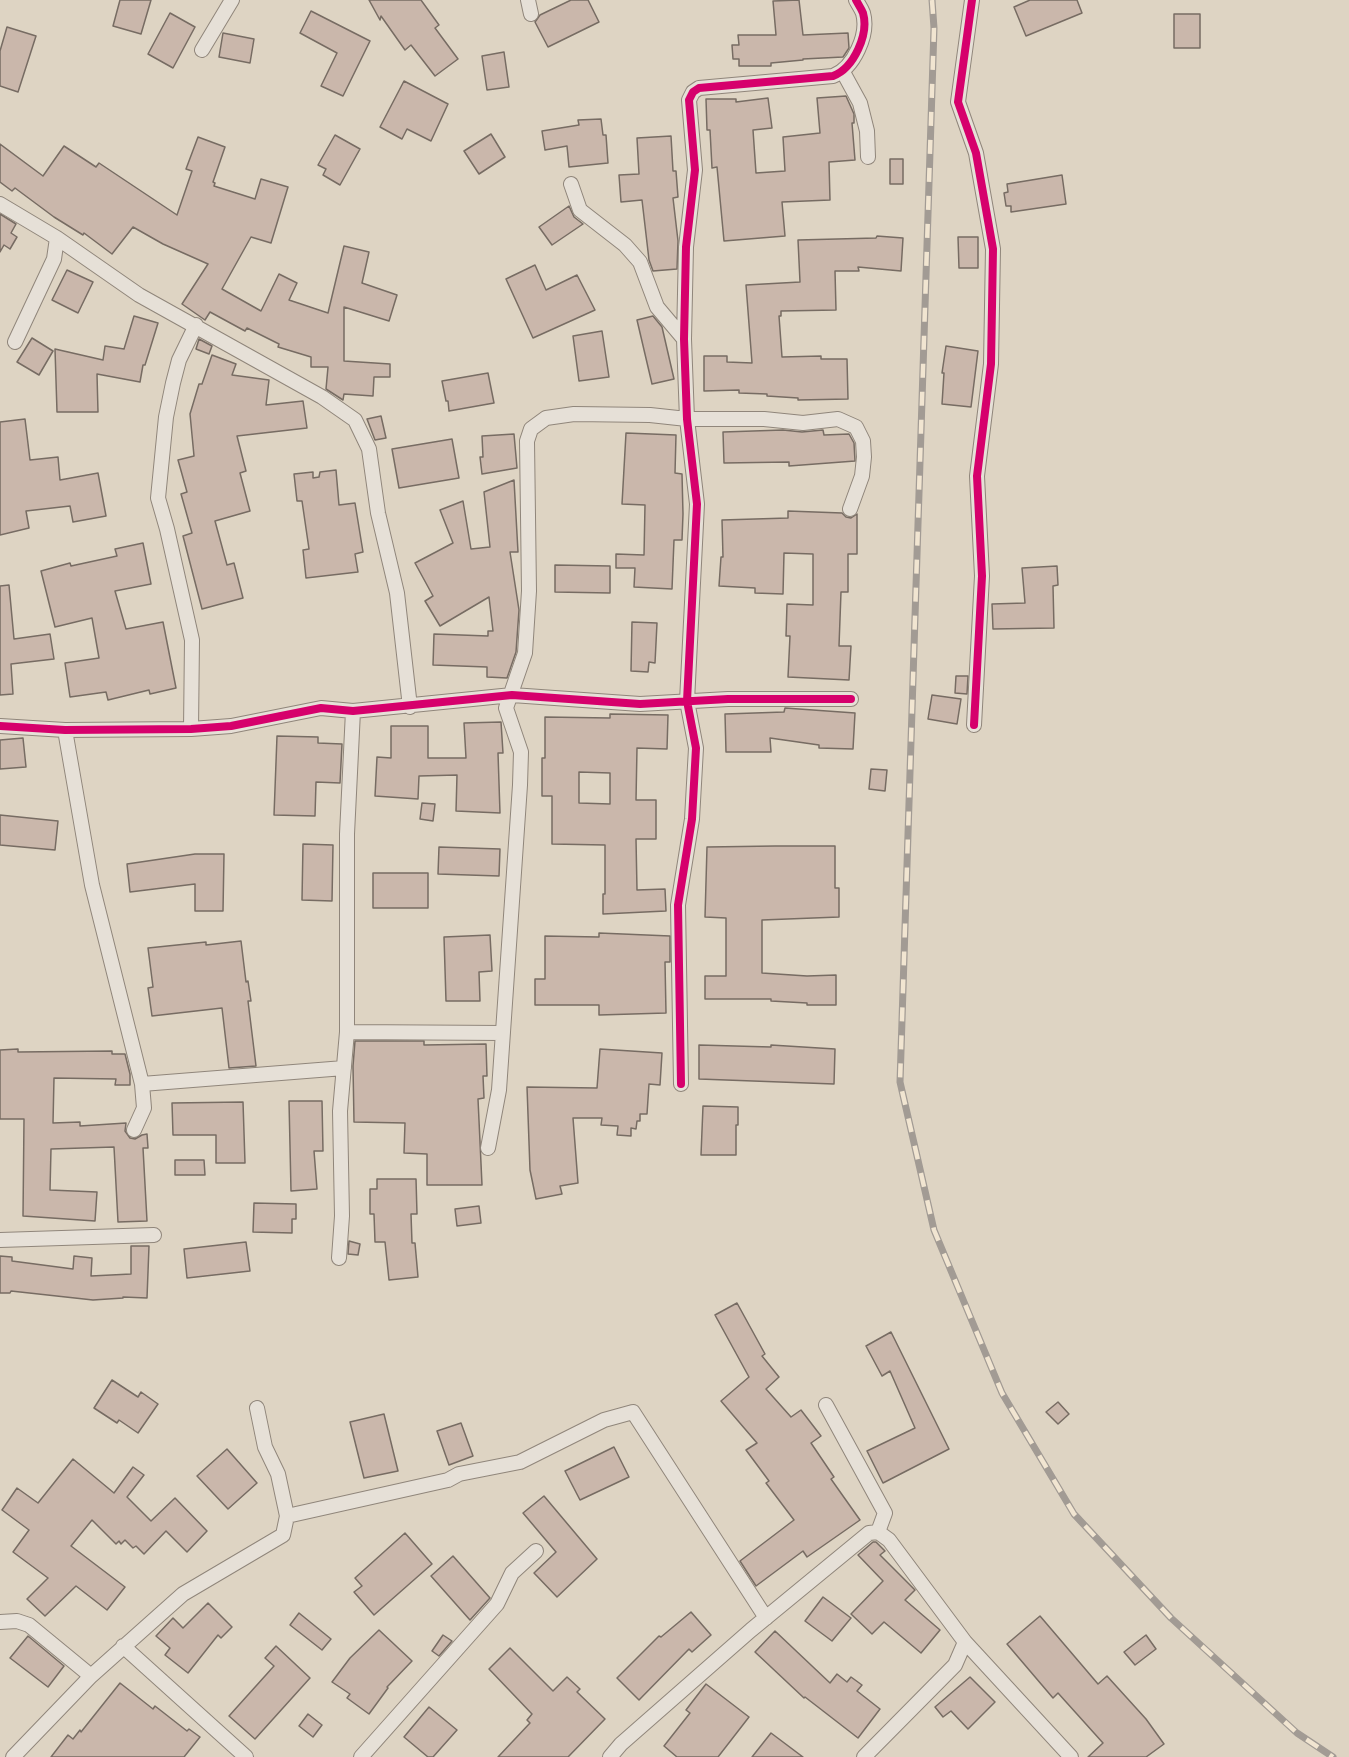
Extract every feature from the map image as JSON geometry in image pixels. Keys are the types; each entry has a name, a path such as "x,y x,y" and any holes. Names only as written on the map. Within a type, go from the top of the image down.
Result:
{"street":[{"path":"202,50 232,0"},
{"path":"528,0 531,14"},
{"path":"681,1084 678,905 692,819 696,748 687,701 697,504 687,419 684,339 686,247 695,170 689,100 693,92 699,88 833,76 843,72 854,59 862,41 864,15 856,0"},
{"path":"972,0 958,102 976,153 993,249 991,364 977,476 982,576 974,725"},
{"path":"843,72 860,103 867,131 868,157"},
{"path":"571,184 580,210 625,245 640,262 657,307 684,339"},
{"path":"0,204 57,238 139,295 322,397 355,420 369,449 378,513 397,594 410,707"},
{"path":"15,342 54,259 57,238"},
{"path":"191,729 192,640 158,498 163,435 178,360 196,325"},
{"path":"488,1148 499,1090 521,752 506,708 525,653 529,591 527,441 531,429 546,418 574,414 650,415 687,419 764,419 803,423 838,419 856,427 863,441 862,476 850,509"},
{"path":"0,726 65,730 191,729 231,726 321,708 353,711 512,695 640,704 728,699 850,699"},
{"path":"339,1258 342,1216 340,1111 347,1032 347,834 353,711"},
{"path":"65,730 92,885 142,1084 144,1108 134,1130"},
{"path":"347,1032 503,1034"},
{"path":"142,1084 344,1068"},
{"path":"0,1240 154,1235"},
{"path":"826,1405 885,1513 878,1532"},
{"path":"13,1757 91,1676 183,1594 283,1534 287,1516 278,1474 264,1447 257,1408"},
{"path":"287,1516 448,1479 459,1474 520,1462 604,1419 633,1412 766,1618"},
{"path":"610,1757 621,1744 766,1618 869,1533 878,1532 889,1540 965,1642 1071,1757"},
{"path":"361,1757 497,1604 512,1573 536,1551"},
{"path":"0,1622 16,1621 29,1625 91,1676"},
{"path":"864,1757 955,1665 965,1642"},
{"path":"123,1646 246,1757"}],"building":[{"path":"120,0 151,0 141,34 113,26"},
{"path":"369,0 421,0 439,25 435,28 458,59 435,76 411,45 405,50 381,16 380,20"},
{"path":"571,0 588,0 599,22 548,47 535,22 540,15"},
{"path":"799,0 803,35 848,33 849,48 843,57 771,63 771,66 739,66 739,59 733,59 732,45 739,45 738,35 776,35 773,1"},
{"path":"1030,0 1077,0 1082,13 1026,36 1014,7"},
{"path":"311,11 370,41 343,96 321,86 337,53 300,33"},
{"path":"170,13 195,27 173,68 148,54"},
{"path":"1174,14 1200,14 1200,48 1174,48"},
{"path":"7,27 36,36 18,92 0,86 0,51"},
{"path":"223,33 254,39 250,63 219,57"},
{"path":"504,52 509,87 487,90 482,56"},
{"path":"404,81 448,104 431,141 407,129 402,139 380,127"},
{"path":"846,96 854,114 854,123 852,123 855,160 829,162 830,200 782,202 785,236 724,241 717,167 712,168 710,130 707,130 706,99 736,99 736,102 768,98 772,128 753,130 756,173 785,171 783,137 820,133 817,98"},
{"path":"601,119 603,135 606,135 608,163 569,167 567,146 545,150 542,131 579,125 578,120"},
{"path":"491,134 505,157 479,174 464,151"},
{"path":"335,135 360,149 340,185 323,175 326,169 318,165"},
{"path":"671,136 673,171 676,171 678,197 673,198 678,241 677,269 653,271 649,260 642,200 621,202 619,175 639,174 637,138"},
{"path":"198,137 225,147 213,182 214,186 255,199 261,179 288,187 271,243 251,237 222,289 261,311 279,274 297,283 289,300 328,313 344,246 369,252 362,283 397,295 389,321 344,307 344,361 390,364 390,377 374,377 373,396 344,394 343,400 326,389 328,367 311,367 311,357 278,347 279,344 247,328 245,331 210,312 205,320 182,304 208,264 163,244 133,227 112,254 84,233 83,235 54,217 15,188 12,191 0,182 0,144 43,176 64,146 96,167 99,163 177,215 192,171 186,169"},
{"path":"890,159 903,159 903,184 890,184"},
{"path":"1062,175 1066,204 1011,212 1011,206 1006,206 1004,193 1008,192 1007,184"},
{"path":"569,206 574,217 583,224 552,245 539,227"},
{"path":"0,214 16,224 11,233 17,237 10,249 4,245 0,252"},
{"path":"877,236 903,238 901,271 858,267 859,271 835,271 836,310 781,311 781,316 779,316 782,357 821,356 821,359 847,359 848,399 798,400 798,398 767,396 767,394 739,393 739,390 704,391 704,356 727,356 727,362 752,363 746,285 800,282 798,240 876,238"},
{"path":"958,237 978,237 978,268 959,268"},
{"path":"535,265 546,290 577,275 595,310 533,338 506,279"},
{"path":"67,270 93,282 78,313 52,300"},
{"path":"134,316 158,323 145,365 143,365 140,382 97,374 98,412 57,412 55,349 103,360 105,346 124,349"},
{"path":"653,316 662,327 674,379 652,384 637,320"},
{"path":"602,331 609,377 579,381 573,336"},
{"path":"32,338 53,351 39,375 17,362"},
{"path":"199,339 212,346 209,354 196,349"},
{"path":"946,346 978,351 971,407 942,404 944,373 942,373"},
{"path":"212,355 236,364 232,375 269,380 266,405 303,401 307,428 237,436 246,471 240,473 250,511 215,521 227,565 234,563 243,598 202,609 183,536 192,533 181,494 187,492 178,460 194,456 190,414 199,384 202,384"},
{"path":"488,373 494,403 449,411 442,381"},
{"path":"381,416 386,438 375,440 367,419"},
{"path":"25,419 30,460 58,457 60,480 98,473 106,516 73,522 70,506 26,511 29,528 0,535 0,422"},
{"path":"783,430 802,432 823,430 824,435 849,434 854,443 855,461 789,466 789,462 724,463 723,432"},
{"path":"626,433 676,435 675,473 682,474 683,514 682,540 674,540 672,589 634,587 635,568 616,568 616,554 644,555 645,505 622,504"},
{"path":"514,434 517,468 482,474 480,457 483,457 482,436"},
{"path":"452,439 459,478 399,488 392,449"},
{"path":"336,470 339,505 355,503 363,552 355,554 358,572 306,578 303,550 309,549 302,501 297,501 294,474 313,472 313,478 319,477 320,472"},
{"path":"514,480 518,552 510,552 519,610 516,652 507,678 487,677 487,667 433,665 434,634 488,636 488,631 493,631 489,597 440,626 425,601 433,596 415,563 453,543 440,510 463,501 471,549 490,547 484,492"},
{"path":"788,511 842,513 851,518 857,514 857,554 848,554 848,592 841,592 839,646 851,646 849,680 788,677 790,636 786,636 787,604 813,605 813,554 784,553 783,594 755,593 755,588 719,586 721,557 723,557 722,520 788,518"},
{"path":"143,543 151,584 115,591 126,629 163,622 176,688 150,694 149,690 108,700 106,692 70,697 65,663 99,658 92,618 55,627 41,571 70,563 71,566 117,556 115,549"},
{"path":"555,565 610,566 610,593 555,592"},
{"path":"1057,566 1058,585 1053,586 1054,628 993,629 992,604 1025,603 1022,568"},
{"path":"9,585 14,639 50,634 54,659 11,664 13,694 0,695 0,586"},
{"path":"632,622 657,623 655,663 649,662 648,672 631,671"},
{"path":"956,676 968,676 967,694 955,693"},
{"path":"932,695 961,699 957,724 928,719"},
{"path":"785,708 855,713 853,749 819,748 819,745 770,738 771,752 726,752 725,714 784,712"},
{"path":"610,714 668,715 667,749 637,748 636,800 656,800 656,839 636,839 637,890 665,889 666,911 603,914 605,845 552,844 552,796 542,796 545,717 610,718","holes":["579,772 610,773 610,804 579,803"]},
{"path":"501,722 503,753 498,753 500,813 456,811 457,775 419,776 418,799 375,796 377,757 391,758 391,726 428,726 428,758 466,758 464,723"},
{"path":"277,736 318,737 318,743 342,744 340,783 316,782 315,816 274,815"},
{"path":"23,738 26,767 0,769 0,740"},
{"path":"871,769 887,770 885,791 869,789"},
{"path":"422,803 435,804 433,821 420,819"},
{"path":"0,815 58,821 55,850 0,845"},
{"path":"303,844 333,845 332,901 302,900"},
{"path":"835,846 835,888 839,888 839,917 762,920 762,973 836,975 836,1005 807,1005 807,1003 771,1001 771,999 705,999 705,976 726,976 726,918 705,917 707,847"},
{"path":"439,847 500,849 499,876 438,874"},
{"path":"195,854 224,854 223,911 195,911 195,884 130,892 127,864"},
{"path":"373,873 428,873 428,908 373,908"},
{"path":"599,933 670,936 670,962 665,962 666,1013 599,1015 599,1005 535,1005 535,979 545,979 545,936 599,937"},
{"path":"490,935 492,971 479,972 480,1001 446,1001 444,937"},
{"path":"241,941 246,982 248,981 251,1001 248,1001 256,1066 229,1068 222,1008 152,1016 148,988 153,987 148,948"},
{"path":"355,1041 424,1041 424,1045 486,1044 487,1076 483,1076 484,1098 478,1099 482,1185 427,1185 427,1154 404,1153 405,1123 354,1122"},
{"path":"699,1045 771,1047 771,1045 835,1049 834,1084 699,1079"},
{"path":"18,1049 18,1052 112,1051 112,1054 125,1054 130,1085 115,1085 116,1079 54,1078 53,1123 80,1122 80,1126 126,1123 125,1131 130,1138 135,1139 147,1134 148,1148 143,1148 147,1221 118,1222 114,1147 51,1149 50,1190 97,1192 95,1221 23,1216 24,1119 0,1119 0,1050"},
{"path":"600,1049 662,1053 660,1085 649,1084 647,1114 640,1114 640,1121 637,1121 636,1129 631,1128 631,1136 617,1135 618,1126 601,1125 602,1118 573,1118 578,1183 560,1186 562,1194 536,1199 530,1170 527,1087 597,1088"},
{"path":"289,1101 322,1101 323,1151 314,1151 317,1189 291,1191"},
{"path":"243,1102 245,1163 216,1163 216,1135 173,1135 172,1103"},
{"path":"703,1106 738,1107 736,1155 701,1155"},
{"path":"175,1160 204,1160 205,1175 175,1175"},
{"path":"377,1179 416,1179 417,1214 411,1214 412,1243 415,1243 418,1277 389,1280 385,1242 375,1242 374,1214 370,1214 370,1189 377,1189"},
{"path":"254,1203 296,1204 296,1219 292,1219 292,1233 253,1232"},
{"path":"479,1206 481,1223 457,1226 455,1209"},
{"path":"349,1241 360,1244 358,1255 348,1254"},
{"path":"246,1242 250,1271 187,1278 184,1249"},
{"path":"131,1246 149,1246 147,1298 123,1297 93,1300 11,1291 0,1293 0,1256 12,1257 12,1261 73,1269 74,1256 92,1258 91,1276 131,1274"},
{"path":"737,1303 765,1354 762,1356 779,1377 766,1389 791,1417 801,1410 821,1436 811,1443 834,1477 831,1479 860,1520 807,1557 803,1551 756,1586 740,1561 794,1520 766,1483 769,1481 746,1450 757,1443 721,1401 749,1377 715,1315"},
{"path":"891,1332 949,1449 883,1483 867,1451 915,1428 890,1371 882,1376 866,1346"},
{"path":"112,1380 138,1397 141,1392 158,1404 138,1433 119,1420 117,1423 94,1408"},
{"path":"1058,1402 1069,1414 1058,1424 1046,1412"},
{"path":"384,1414 398,1471 364,1478 350,1422"},
{"path":"461,1423 473,1456 449,1465 437,1431"},
{"path":"614,1447 629,1477 580,1500 565,1471"},
{"path":"227,1449 257,1483 228,1509 197,1476"},
{"path":"73,1459 114,1493 133,1467 144,1475 127,1497 151,1521 175,1498 207,1531 187,1552 166,1531 144,1554 125,1540 121,1544 119,1541 116,1544 92,1520 71,1546 125,1587 107,1610 76,1586 45,1616 27,1599 48,1578 13,1552 29,1530 2,1510 17,1488 38,1503"},
{"path":"544,1496 597,1559 557,1597 534,1573 556,1552 523,1513"},
{"path":"405,1533 432,1564 374,1615 354,1592 362,1586 355,1578"},
{"path":"873,1542 885,1551 880,1555 915,1590 905,1600 940,1630 921,1653 884,1622 872,1634 851,1614 883,1581 858,1555"},
{"path":"453,1556 490,1598 470,1620 431,1576"},
{"path":"823,1597 851,1618 832,1641 805,1621"},
{"path":"208,1603 232,1627 221,1638 218,1635 188,1673 165,1655 170,1648 156,1636 173,1618 183,1628"},
{"path":"691,1612 711,1635 692,1652 689,1649 639,1700 617,1678 659,1636 661,1637"},
{"path":"299,1613 331,1639 322,1650 290,1625"},
{"path":"1040,1616 1098,1684 1107,1676 1146,1719 1164,1744 1146,1757 1088,1757 1103,1743 1058,1693 1053,1698 1007,1644"},
{"path":"379,1630 412,1661 387,1687 369,1714 347,1698 350,1694 332,1682 350,1658"},
{"path":"775,1631 830,1683 837,1674 847,1682 851,1677 862,1685 857,1691 880,1709 858,1738 804,1698 755,1652"},
{"path":"443,1635 452,1641 439,1656 432,1651"},
{"path":"1146,1635 1156,1649 1135,1665 1124,1652"},
{"path":"28,1636 64,1666 48,1687 10,1658"},
{"path":"276,1646 310,1678 255,1739 229,1716 274,1666 265,1658"},
{"path":"510,1648 553,1691 567,1677 580,1689 577,1692 605,1719 568,1757 498,1757 530,1723 527,1720 532,1714 489,1669"},
{"path":"970,1677 995,1702 968,1729 951,1711 943,1717 935,1707"},
{"path":"120,1683 153,1709 155,1706 187,1731 189,1729 200,1737 184,1757 51,1757 68,1735 73,1739 80,1730 81,1732"},
{"path":"706,1684 749,1717 718,1757 677,1757 664,1746 690,1713 686,1710"},
{"path":"429,1707 457,1730 433,1757 428,1757 404,1737"},
{"path":"308,1714 322,1725 313,1737 299,1726"},
{"path":"771,1733 803,1757 752,1757"}],"railway":[{"path":"932,0 934,28 900,1082 934,1230 1002,1393 1074,1514 1171,1618 1297,1733 1333,1757"}],"cycle path":[{"path":"681,1084 678,905 692,819 696,748 687,701 697,504 687,419 684,339 686,247 695,170 689,100 693,92 699,88 833,76 841,72 853,58 864,31 863,13 856,0"},
{"path":"972,0 958,102 976,153 993,249 991,364 977,476 982,576 974,725"},
{"path":"0,726 65,730 191,729 231,726 321,708 353,711 512,695 640,704 728,699 851,699"}]}
